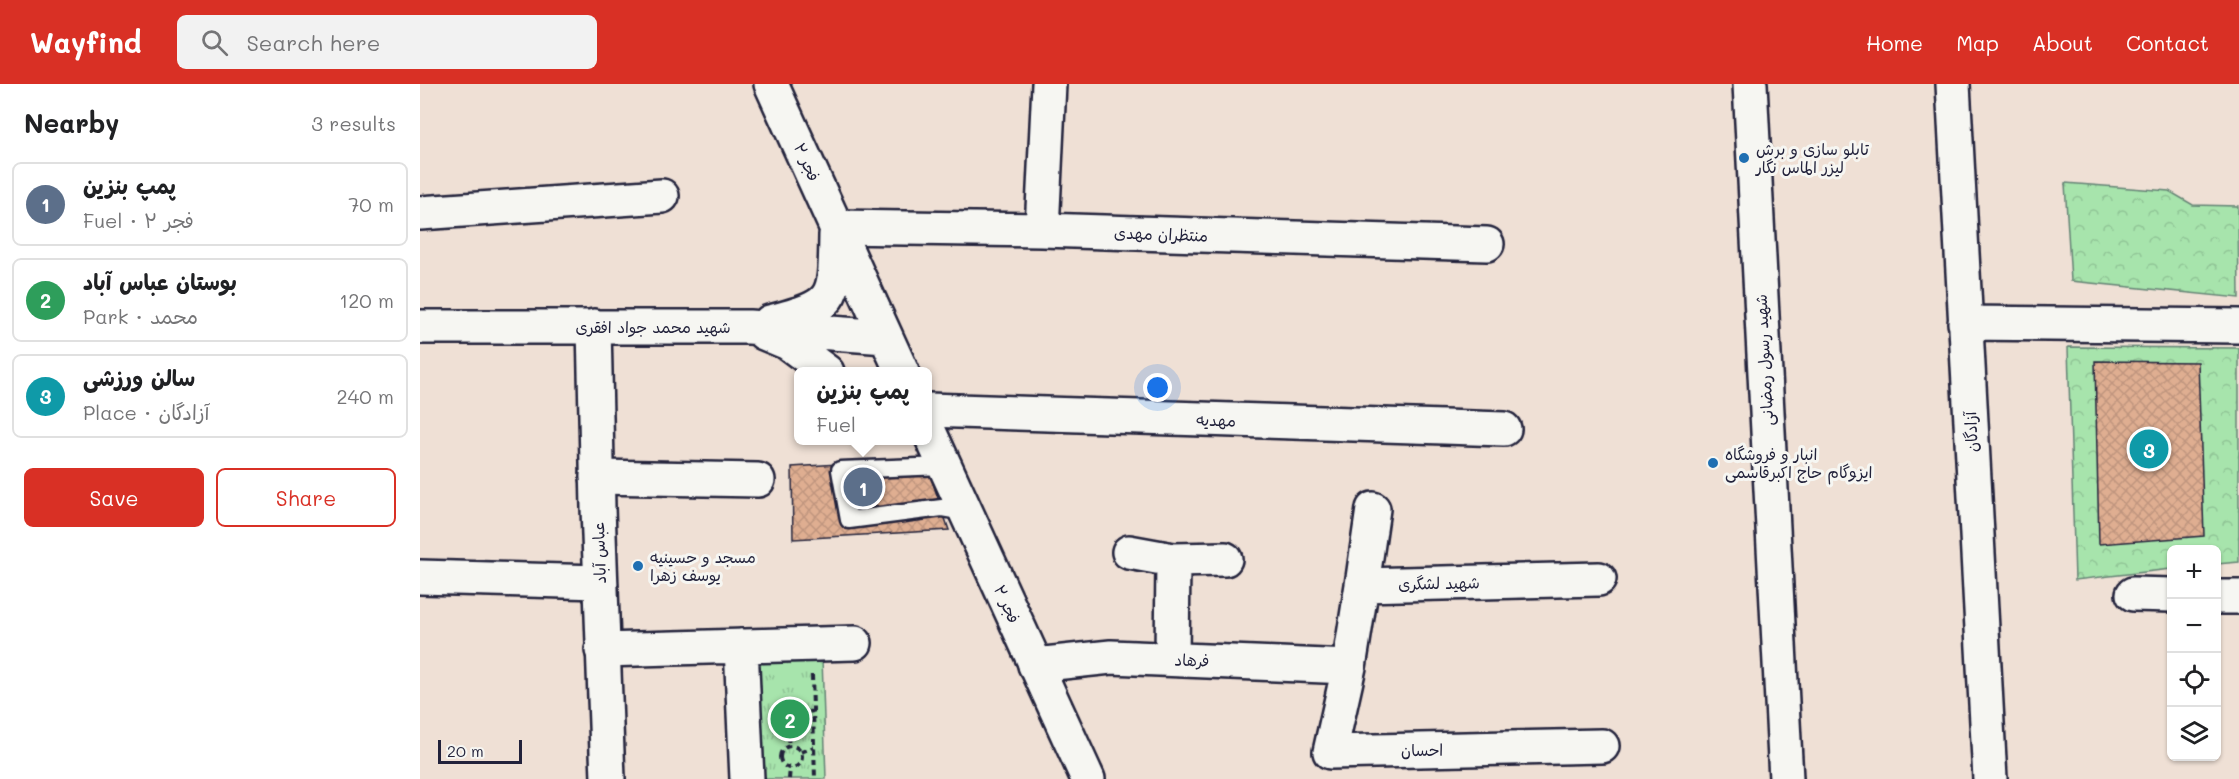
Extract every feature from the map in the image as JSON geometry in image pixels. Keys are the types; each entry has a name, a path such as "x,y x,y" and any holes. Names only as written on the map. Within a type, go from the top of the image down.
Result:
{"street":[{"name":"فجر ۲","path":"771,84 900,367"},
{"path":"1042,230 1049,84"},
{"name":"شهید رسول رمضانی","path":"1750,84 1786,779"},
{"name":"آزادگان","path":"1953,84 1990,779"},
{"path":"420,213 662,196"},
{"name":"منتظران مهدی","path":"836,227 1042,230 1487,244"},
{"path":"749,327 806,313 826,301 834,286 836,227"},
{"path":"1965,323 2239,326"},
{"name":"عباس آباد","path":"594,326 602,650 608,779"},
{"name":"شهید محمد جواد افقری","path":"420,327 749,327 886,337"},
{"path":"749,327 788,343 820,367"},
{"name":"مهدیه","path":"932,437 1504,429"},
{"name":"فجر ۲","path":"932,437 1088,779"},
{"path":"597,477 758,480"},
{"path":"1349,667 1373,509"},
{"path":"1130,552 1173,560 1225,559"},
{"path":"1172,659 1173,560"},
{"path":"420,577 600,582"},
{"name":"شهید لشگری","path":"1362,585 1599,579"},
{"path":"2133,594 2167,595"},
{"path":"2221,597 2239,597"},
{"path":"602,650 855,643"},
{"path":"741,646 747,779"},
{"name":"فرهاد","path":"1035,665 1111,657 1349,667"},
{"name":"احسان","path":"1349,667 1330,752 1602,746"}],"lane":[{"path":"910,445 840,470 849,520 942,508 965,512"}],"path":[{"path":"812,644 815,779"},
{"path":"789,730 780,725 780,714 784,710 791,708 799,714 813,711"},
{"path":"789,730 799,725 799,714"},
{"path":"788,747 789,730"},
{"path":"790,768 781,763 782,751 788,747 795,747 801,752"},
{"path":"801,752 814,747"},
{"path":"790,768 800,763 801,752"},
{"path":"789,779 790,768"}],"green space":[{"path":"2065,183 2169,191 2193,205 2238,206 2239,298 2071,281"},
{"path":"2068,347 2239,348 2239,562 2221,564 2221,545 2167,545 2167,569 2075,580"},
{"path":"822,658 826,779 757,779 756,660"}],"building":[{"path":"2095,361 2198,362 2204,536 2099,544"},
{"path":"886,461 927,466 949,530 793,539 792,467"}],"place":[{"name":"تابلو سازی و برش لیزر الماس نگار","path":"1744,158"},
{"name":"سالن ورزشی","path":"2149,449"},
{"name":"انبار و فروشگاه ایزوگام حاج اکبرقاسمی","path":"1713,463"},
{"name":"پمپ بنزین","path":"863,487"},
{"name":"مسجد و حسینیه یوسف زهرا","path":"638,566"},
{"name":"بوستان عباس آباد","path":"790,719"}]}
